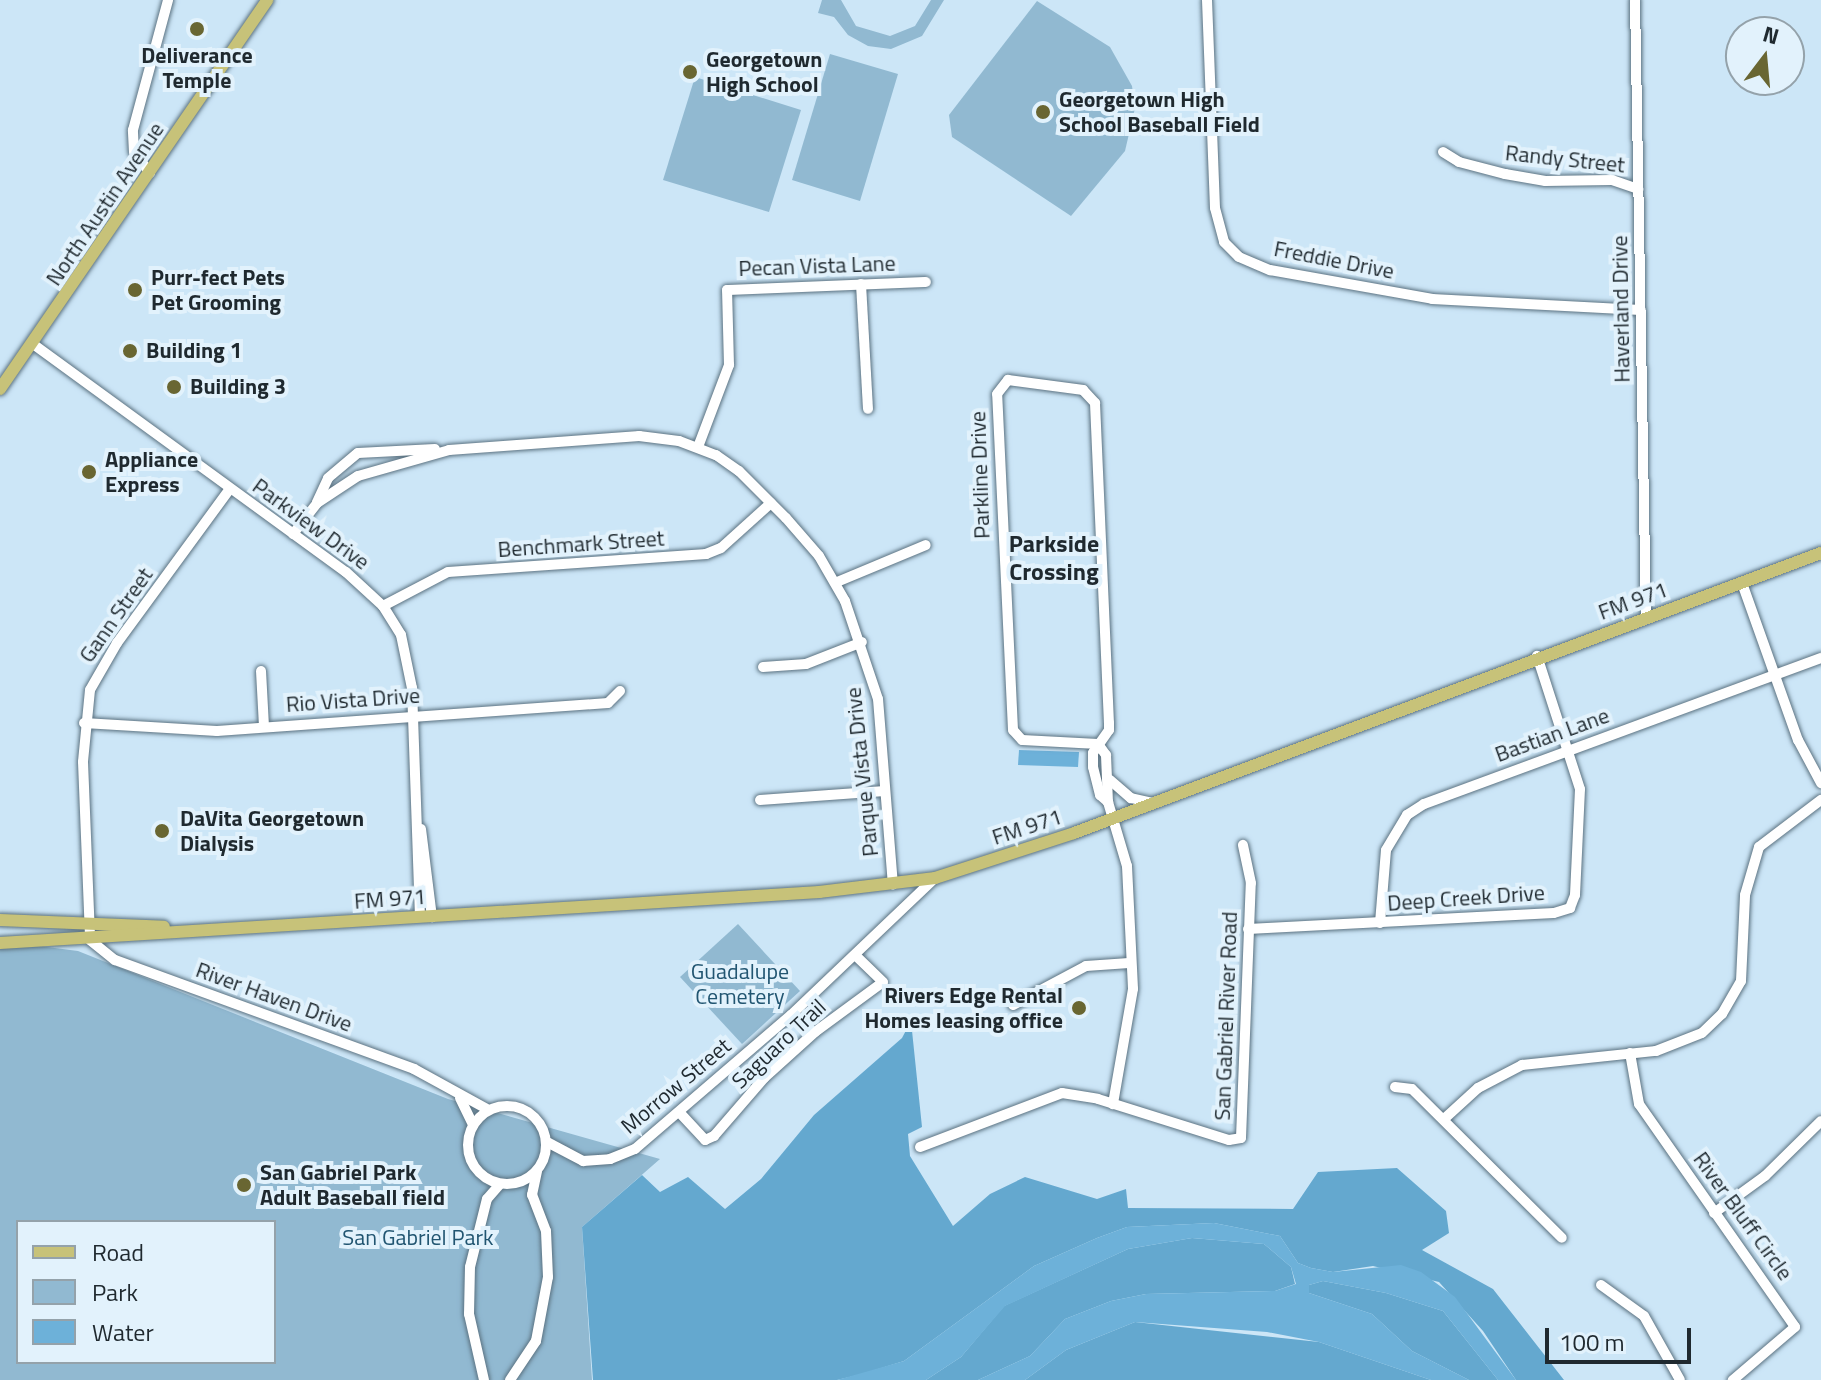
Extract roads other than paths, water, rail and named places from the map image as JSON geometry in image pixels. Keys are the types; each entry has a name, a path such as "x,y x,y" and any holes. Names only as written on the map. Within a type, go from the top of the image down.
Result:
{"main road":[{"name":"North Austin Avenue","path":"0,389 267,0"},
{"name":"FM 971","path":"0,943 90,940 199,929 426,917 893,884 935,878 1113,818 1537,656 1821,553"},
{"name":"FM 971","path":"0,920 199,929"}],"street":[{"path":"150,173 134,152 133,130 168,0"},
{"name":"Freddie Drive","path":"1207,0 1215,208 1224,242 1239,257 1270,270 1432,299 1641,310"},
{"name":"Haverland Drive","path":"1635,0 1646,617"},
{"name":"Randy Street","path":"1443,152 1459,162 1518,176 1612,180 1638,189"},
{"name":"Pecan Vista Lane","path":"698,447 729,365 727,290 926,282"},
{"path":"861,284 868,409"},
{"name":"Parkview Drive","path":"33,344 293,534 383,606 405,648 414,716 419,823 415,853 426,917"},
{"name":"Parkline Drive","path":"1098,744 1022,740 1013,730 997,394 1008,380 1083,390 1095,403 1109,723 1098,744 1093,753 1095,781 1108,802 1127,866 1133,999 1113,1104"},
{"name":"Parque Vista Drive","path":"293,534 317,503 328,478 358,453 395,447 449,450 639,436 698,447 739,471 771,503 837,582 862,642 878,699 893,884"},
{"name":"Parque Vista Drive","path":"317,503 380,466 449,450"},
{"name":"Gann Street","path":"87,924 84,723 90,690 103,664 229,490"},
{"name":"Benchmark Street","path":"383,606 448,572 706,554 721,548 771,503"},
{"path":"837,582 926,545"},
{"path":"1742,583 1798,740 1821,783"},
{"path":"763,667 806,664 862,642"},
{"name":"Deep Creek Drive","path":"1248,929 1554,913 1570,908 1575,895 1580,789 1537,656"},
{"name":"Bastian Lane","path":"1380,923 1386,850 1407,815 1569,750 1821,658"},
{"path":"261,671 264,727"},
{"name":"Rio Vista Drive","path":"84,723 176,732 264,727 608,703 620,691"},
{"name":"Parkline Drive","path":"1098,744 1110,780 1108,802"},
{"path":"1110,780 1131,798 1153,803"},
{"path":"760,800 885,791"},
{"path":"1444,1119 1478,1088 1522,1065 1682,1044 1722,1014 1741,980 1745,895 1759,847 1821,800"},
{"name":"San Gabriel River Road","path":"920,1147 1040,1098 1077,1093 1220,1138 1241,1138 1251,883 1243,845"},
{"name":"Morrow Street","path":"539,1168 570,1157 583,1161 623,1154 680,1113 855,955 935,878"},
{"path":"87,924 90,940"},
{"name":"River Haven Drive","path":"90,940 115,960 414,1069 460,1098 489,1110"},
{"name":"Saguaro Trail","path":"680,1113 705,1140 714,1136 764,1078 815,1032 883,982 855,955"},
{"path":"1013,1005 1086,966 1129,963"},
{"name":"River Bluff Circle","path":"1630,1053 1639,1104 1795,1327 1733,1380"},
{"path":"1395,1087 1412,1089 1562,1238"},
{"path":"460,1098 473,1125 468,1152 482,1176 487,1199"},
{"path":"473,1125 489,1110 520,1107 533,1115 547,1142 570,1157"},
{"path":"1714,1213 1817,1135 1821,1121"},
{"path":"510,1380 536,1341 548,1277 546,1231 532,1195 547,1142"},
{"path":"515,1184 539,1168"},
{"path":"482,1176 500,1184 515,1184 532,1195"},
{"path":"484,1380 469,1314 472,1256 487,1199 500,1184"},
{"path":"1601,1285 1644,1316 1666,1363 1680,1380"}],"water":[{"path":"1019,750 1079,752 1078,767 1018,765"},
{"path":"1214,1223 1280,1236 1298,1263 1311,1268 1333,1272 1401,1265 1421,1272 1455,1297 1516,1380 1498,1380 1443,1311 1386,1293 1323,1281 1309,1285 1309,1293 1372,1314 1412,1351 1469,1380 1431,1380 1319,1342 1267,1332 1135,1322 1066,1350 1025,1380 978,1380 1030,1356 1065,1319 1111,1301 1146,1294 1275,1291 1296,1284 1291,1267 1264,1244 1192,1238 1128,1249 1005,1306 961,1357 926,1380 837,1380 904,1361 1034,1266 1097,1238 1127,1227"}],"place":[{"name":"Deliverance Temple","path":"197,29"},
{"name":"Georgetown High School","path":"690,72"},
{"name":"Georgetown High School Baseball Field","path":"1043,112"},
{"name":"Purr-fect Pets Pet Grooming","path":"135,290"},
{"name":"Building 1","path":"130,351"},
{"name":"Building 3","path":"174,387"},
{"name":"Appliance Express","path":"89,472"},
{"name":"DaVita Georgetown Dialysis","path":"162,831"},
{"name":"Rivers Edge Rental Homes leasing office","path":"1079,1008"},
{"name":"San Gabriel Park Adult Baseball field","path":"244,1185"}],"district":[{"name":"Parkside Crossing","path":"1054,558"}],"park label":[{"name":"Guadalupe Cemetery","path":"740,984"},
{"name":"San Gabriel Park","path":"418,1238"}]}
